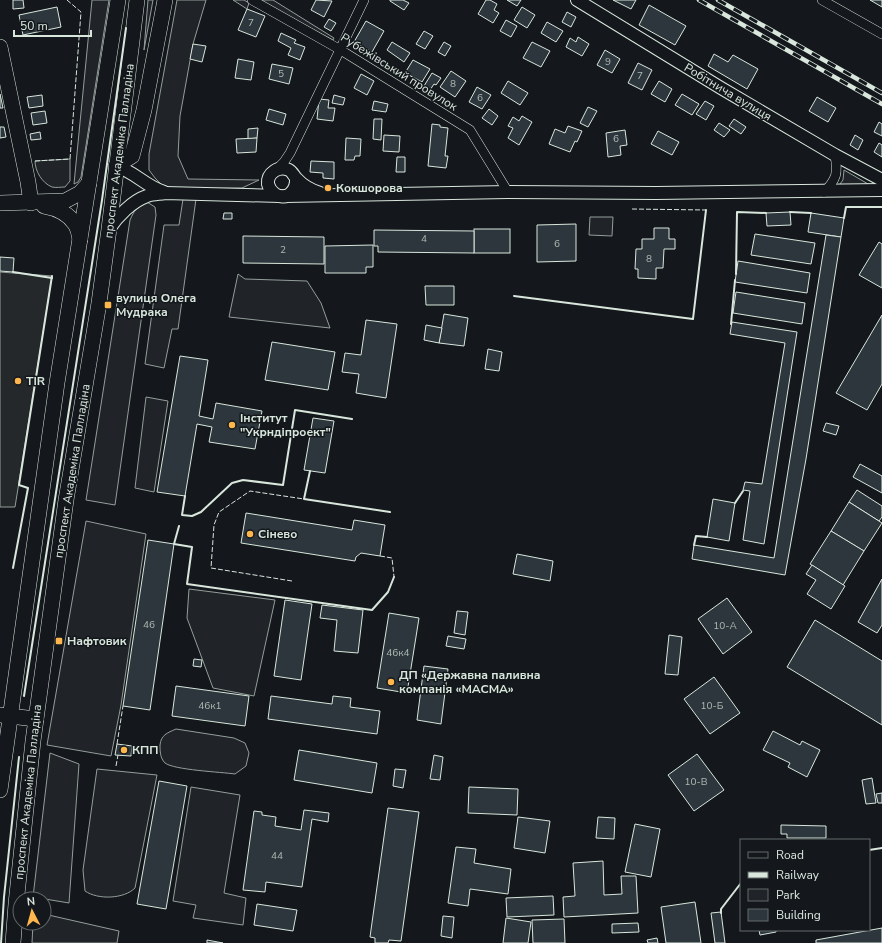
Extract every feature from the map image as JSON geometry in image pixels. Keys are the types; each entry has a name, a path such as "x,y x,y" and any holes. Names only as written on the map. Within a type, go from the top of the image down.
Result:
{"main road":[{"name":"проспект Академіка Палладіна","path":"0,790 5,716 118,0"},
{"name":"проспект Академіка Палладіна","path":"13,943 18,881 36,719 66,500 110,229 116,166 137,0"},
{"path":"116,166 132,156 144,110 165,0"},
{"path":"0,47 31,203"},
{"path":"0,203 65,201 80,193 89,183"},
{"path":"31,203 54,208 64,212 75,224 80,239"},
{"path":"5,716 36,719"}],"street":[{"name":"Рубежівський провулок","path":"252,0 339,49 470,130 508,192"},
{"path":"249,196 259,189 284,162 290,153 364,0"},
{"name":"Робітнича вулиця","path":"577,0 721,88 835,155 882,180"},
{"path":"822,0 882,34"},
{"path":"290,153 290,164 295,177 296,183 293,192 283,196 274,194 270,190 268,184 272,174 283,168 289,170 295,177 308,189 327,195"},
{"path":"824,192 832,184 836,177 837,168 835,155"},
{"path":"116,166 126,169 154,189 165,193"},
{"path":"110,229 118,217 140,199 165,193 283,196 508,192 656,194 882,190"}],"green space":[{"path":"92,0 109,0 81,177 78,182 74,184"},
{"path":"148,0 153,0 144,50"},
{"path":"177,0 206,0 193,44 180,116 178,156 188,179 259,180 242,188 173,189 161,184 149,170 149,154"},
{"path":"233,0 244,0 249,3 247,9"},
{"path":"258,0 273,0 334,38 333,40"},
{"path":"70,159 70,181 65,187 52,187 45,183 35,165 35,161"},
{"path":"844,170 875,188 837,188 843,180"},
{"path":"183,199 196,199 178,329 172,329 164,368 145,364 164,225 179,225"},
{"path":"147,202 155,207 156,215 115,505 86,500 130,220 136,209"},
{"path":"590,217 613,217 612,236 589,235"},
{"path":"238,274 245,279 307,281 321,303 330,328 229,317"},
{"path":"146,397 168,401 154,492 135,488"},
{"path":"86,521 146,534 121,705 111,756 47,745"},
{"path":"189,589 275,600 254,696 213,688 187,618"},
{"path":"176,729 234,738 245,743 249,753 246,766 235,774 187,769 165,763 162,759 160,745 165,735"},
{"path":"50,753 79,764 69,903 52,900 52,891 34,891"},
{"path":"97,769 157,775 135,888 130,892 111,897 97,896 85,891 83,870"},
{"path":"191,787 240,795 224,893 246,898 243,925 193,918 196,905 173,901"},
{"path":"52,916 119,931 117,943 32,943 33,931 52,931"}],"shaded area":[{"name":"TIR","path":"0,272 52,276 15,507 0,507"}],"building":[{"path":"13,0 23,0 24,8 13,9"},
{"path":"316,0 332,1 324,17 311,10"},
{"path":"390,0 403,0 409,3 404,10"},
{"path":"486,0 490,0 497,4 494,10 499,13 493,23 478,14"},
{"path":"507,0 521,0 517,6"},
{"path":"613,0 636,0 631,9"},
{"path":"870,0 882,0 882,7"},
{"path":"649,5 686,26 675,45 639,25"},
{"path":"57,7 61,27 23,35 19,15"},
{"path":"522,7 535,15 527,28 514,20"},
{"path":"247,9 265,16 256,37 238,30"},
{"path":"567,12 576,17 571,27 562,22"},
{"path":"329,19 336,23 331,31 324,27"},
{"path":"506,20 517,26 511,37 500,31"},
{"path":"366,21 384,31 372,52 354,42"},
{"path":"547,22 563,31 556,42 541,33"},
{"path":"424,31 433,36 425,49 416,44"},
{"path":"281,33 296,40 294,43 305,47 300,60 288,55 291,48 278,41"},
{"path":"578,37 589,44 582,56 566,47 570,38 576,42"},
{"path":"392,42 410,53 404,62 387,50"},
{"path":"444,42 451,46 445,56 438,52"},
{"path":"532,42 550,51 541,67 523,58"},
{"path":"193,44 206,46 202,62 190,59"},
{"path":"605,50 620,59 612,73 597,65"},
{"path":"714,54 728,62 733,55 758,69 747,89 708,66"},
{"path":"238,59 254,62 251,80 235,78"},
{"path":"413,60 430,69 422,82 405,73"},
{"path":"638,63 652,70 642,90 628,83"},
{"path":"272,64 293,68 289,84 269,79"},
{"path":"451,71 466,81 455,97 440,87"},
{"path":"432,73 441,78 430,90 424,86"},
{"path":"361,74 374,81 367,95 354,88"},
{"path":"508,81 528,93 520,105 501,93"},
{"path":"659,81 672,89 665,102 651,94"},
{"path":"477,87 491,95 482,109 469,102"},
{"path":"0,94 3,108 0,108"},
{"path":"682,94 699,104 692,115 675,105"},
{"path":"42,95 43,106 29,108 27,97"},
{"path":"334,95 345,98 343,105 332,103"},
{"path":"817,97 836,108 828,122 809,111"},
{"path":"319,99 329,100 328,108 335,108 333,121 317,119"},
{"path":"374,101 388,104 386,112 372,110"},
{"path":"705,101 714,106 706,120 696,114"},
{"path":"588,107 597,111 588,127 580,123"},
{"path":"269,109 286,114 283,125 266,120"},
{"path":"489,109 498,116 492,125 482,118"},
{"path":"45,111 47,123 33,125 31,113"},
{"path":"522,116 532,122 519,145 508,138 513,128 508,126 513,117 519,121"},
{"path":"374,119 382,119 381,140 373,139"},
{"path":"734,119 746,127 741,134 729,126"},
{"path":"879,122 882,124 882,136 874,132"},
{"path":"719,123 730,130 724,137 714,130"},
{"path":"432,124 448,128 445,156 448,156 446,168 428,166"},
{"path":"568,126 582,131 570,152 549,144 555,129 565,133"},
{"path":"0,127 4,127 6,137 0,138"},
{"path":"258,128 257,138 248,139 248,129"},
{"path":"625,130 627,145 620,146 621,155 608,157 606,133"},
{"path":"658,131 679,142 672,155 651,144"},
{"path":"40,132 41,139 31,140 30,134"},
{"path":"384,135 400,136 399,152 383,151"},
{"path":"855,135 863,140 858,150 850,145"},
{"path":"257,138 256,152 237,153 236,139"},
{"path":"346,138 361,139 360,156 355,156 354,160 345,160"},
{"path":"879,143 882,145 882,157 874,152"},
{"path":"397,157 405,157 405,172 396,172"},
{"path":"311,161 334,162 334,179 323,178 323,173 310,172"},
{"path":"790,212 791,225 767,226 766,213"},
{"path":"224,213 232,213 232,219 223,219"},
{"path":"811,213 844,218 841,237 808,232"},
{"path":"576,224 576,261 537,262 537,225"},
{"path":"654,228 669,228 669,239 675,239 675,249 664,249 663,268 656,268 656,279 638,278 638,269 635,269 636,249 642,249 642,239 654,239"},
{"path":"474,229 510,229 510,253 474,253"},
{"path":"374,230 474,231 474,253 378,252 378,246 374,246"},
{"path":"755,234 815,243 811,264 751,255"},
{"path":"826,235 841,237 806,459 785,575 692,559 694,545 774,558"},
{"path":"243,236 324,237 324,264 243,263"},
{"path":"879,242 882,244 882,288 859,275"},
{"path":"373,245 373,267 366,267 366,273 325,273 325,246"},
{"path":"0,257 14,258 13,272 0,271"},
{"path":"738,261 810,273 807,293 735,282"},
{"path":"425,286 454,286 454,305 426,305"},
{"path":"736,292 805,303 802,324 733,313"},
{"path":"444,314 468,318 464,346 439,343"},
{"path":"882,315 882,384 867,410 836,393"},
{"path":"366,320 397,324 386,398 356,393 359,374 342,372 345,353 361,355"},
{"path":"732,322 797,332 764,544 743,540 750,491 743,490 745,482 762,484 785,343 730,334"},
{"path":"426,325 442,328 439,343 424,340"},
{"path":"272,342 335,352 328,390 265,380"},
{"path":"488,349 502,352 499,371 485,369"},
{"name":"Інститут \"Укрндіпроект\"","path":"180,356 208,360 199,416 213,419 216,403 262,411 255,449 209,442 212,427 197,424 185,496 157,492"},
{"path":"313,418 334,421 325,473 304,470"},
{"path":"826,423 839,426 836,435 823,431"},
{"path":"860,464 882,476 882,493 853,477"},
{"path":"857,490 882,506 882,517 879,521 849,502"},
{"path":"713,499 735,503 729,541 707,537"},
{"path":"849,502 882,523 864,551 831,531"},
{"path":"246,513 352,530 354,520 385,525 380,556 361,553 356,557 355,561 241,543"},
{"path":"831,531 864,551 843,585 810,564"},
{"path":"148,540 174,544 150,710 123,706"},
{"path":"517,554 553,561 550,581 513,574"},
{"path":"812,565 845,586 831,609 807,594 816,580 806,574"},
{"path":"882,579 882,625 877,633 858,622"},
{"path":"727,598 752,632 723,654 698,619"},
{"path":"285,600 312,604 301,680 274,676"},
{"path":"322,605 363,610 358,653 334,651 337,620 320,618"},
{"path":"457,611 468,612 465,635 454,633"},
{"path":"389,613 419,618 407,693 377,688"},
{"path":"815,620 882,661 882,725 787,667"},
{"path":"669,635 682,637 678,675 665,674"},
{"path":"448,636 466,639 464,649 446,646"},
{"path":"194,659 202,660 201,667 193,666"},
{"path":"424,666 448,669 441,724 417,720"},
{"path":"714,677 740,713 710,734 684,699"},
{"path":"176,686 249,696 245,726 172,716"},
{"path":"271,696 332,704 333,696 351,698 350,707 380,711 377,734 268,719"},
{"path":"773,731 800,745 802,741 820,750 807,777 788,767 790,763 763,750"},
{"name":"КПП","path":"117,744 132,746 131,756 115,755"},
{"path":"299,750 377,763 372,793 294,780"},
{"path":"697,754 724,790 694,811 668,775"},
{"path":"434,755 443,757 440,780 430,779"},
{"path":"395,769 406,770 403,788 393,786"},
{"path":"872,778 876,803 866,804 862,780"},
{"path":"159,781 187,786 166,909 137,904"},
{"path":"469,787 518,789 517,815 468,813"},
{"path":"882,793 882,803 878,803 876,794"},
{"path":"388,808 419,812 401,941 389,940 388,943 375,943 375,938 370,937"},
{"path":"304,810 329,813 328,822 312,819 302,887 266,882 265,892 243,890 254,811 262,812 262,815 276,817 275,826 301,830"},
{"path":"518,817 550,821 545,853 514,848"},
{"path":"598,817 615,818 614,839 596,838"},
{"path":"635,824 660,829 651,877 625,872"},
{"path":"781,825 826,826 826,838 787,838 787,834 781,834"},
{"path":"456,847 476,849 474,863 511,869 508,894 470,889 468,906 448,903"},
{"path":"603,861 604,895 622,894 621,876 636,876 638,913 564,917 563,897 575,896 573,863"},
{"path":"553,896 554,915 507,917 506,898"},
{"path":"695,902 701,943 666,943 661,907"},
{"path":"257,904 297,910 293,931 254,925"},
{"path":"721,912 725,943 715,943 711,913"},
{"path":"443,916 454,917 452,938 441,936"},
{"path":"506,918 531,922 528,943 503,943"},
{"path":"564,919 565,943 533,943 532,920"},
{"path":"638,923 639,932 612,933 612,924"},
{"path":"882,928 882,943 816,943 816,940"},
{"path":"759,931 776,931 776,932 760,935"},
{"path":"657,938 658,943 648,943 647,940"},
{"path":"207,940 223,943 207,943"}],"railway":[{"path":"699,0 882,104"},
{"path":"718,0 882,93"}],"fence":[{"path":"35,161 70,159 81,12 67,0"},
{"path":"632,209 706,210"},
{"path":"292,581 211,568 214,525 219,512 250,491 304,499"},
{"path":"380,556 392,558 394,577"},
{"path":"117,744 123,706"},
{"path":"116,766 118,755"}],"wall":[{"path":"24,696 102,200 126,28"},
{"path":"844,218 846,207 882,207"},
{"path":"514,296 693,319 706,210"},
{"path":"736,274 737,212 766,213"},
{"path":"790,212 811,213"},
{"path":"13,272 52,278"},
{"path":"13,568 28,488 19,485 52,276"},
{"path":"731,324 735,280"},
{"path":"185,496 182,515 192,516 201,512 232,483 243,480 283,485 295,410 352,419"},
{"path":"310,471 304,499 390,512"},
{"path":"735,503 743,491"},
{"path":"179,526 174,544 192,547 187,584 372,610 388,592 394,577"},
{"path":"694,545 696,536 707,537"},
{"path":"1,943 4,897 19,757"},
{"path":"870,850 882,848"},
{"path":"721,913 721,909 740,884"}],"place":[{"name":"Кокшорова","path":"328,188"},
{"name":"вулиця Олега Мудрака","path":"108,305"},
{"name":"TIR","path":"18,381"},
{"name":"Інститут \"Укрндіпроект\"","path":"232,425"},
{"name":"Сінево","path":"250,534"},
{"name":"Нафтовик","path":"59,641"},
{"name":"ДП «Державна паливна компанія «МАСМА»","path":"391,682"},
{"name":"КПП","path":"124,750"}]}
